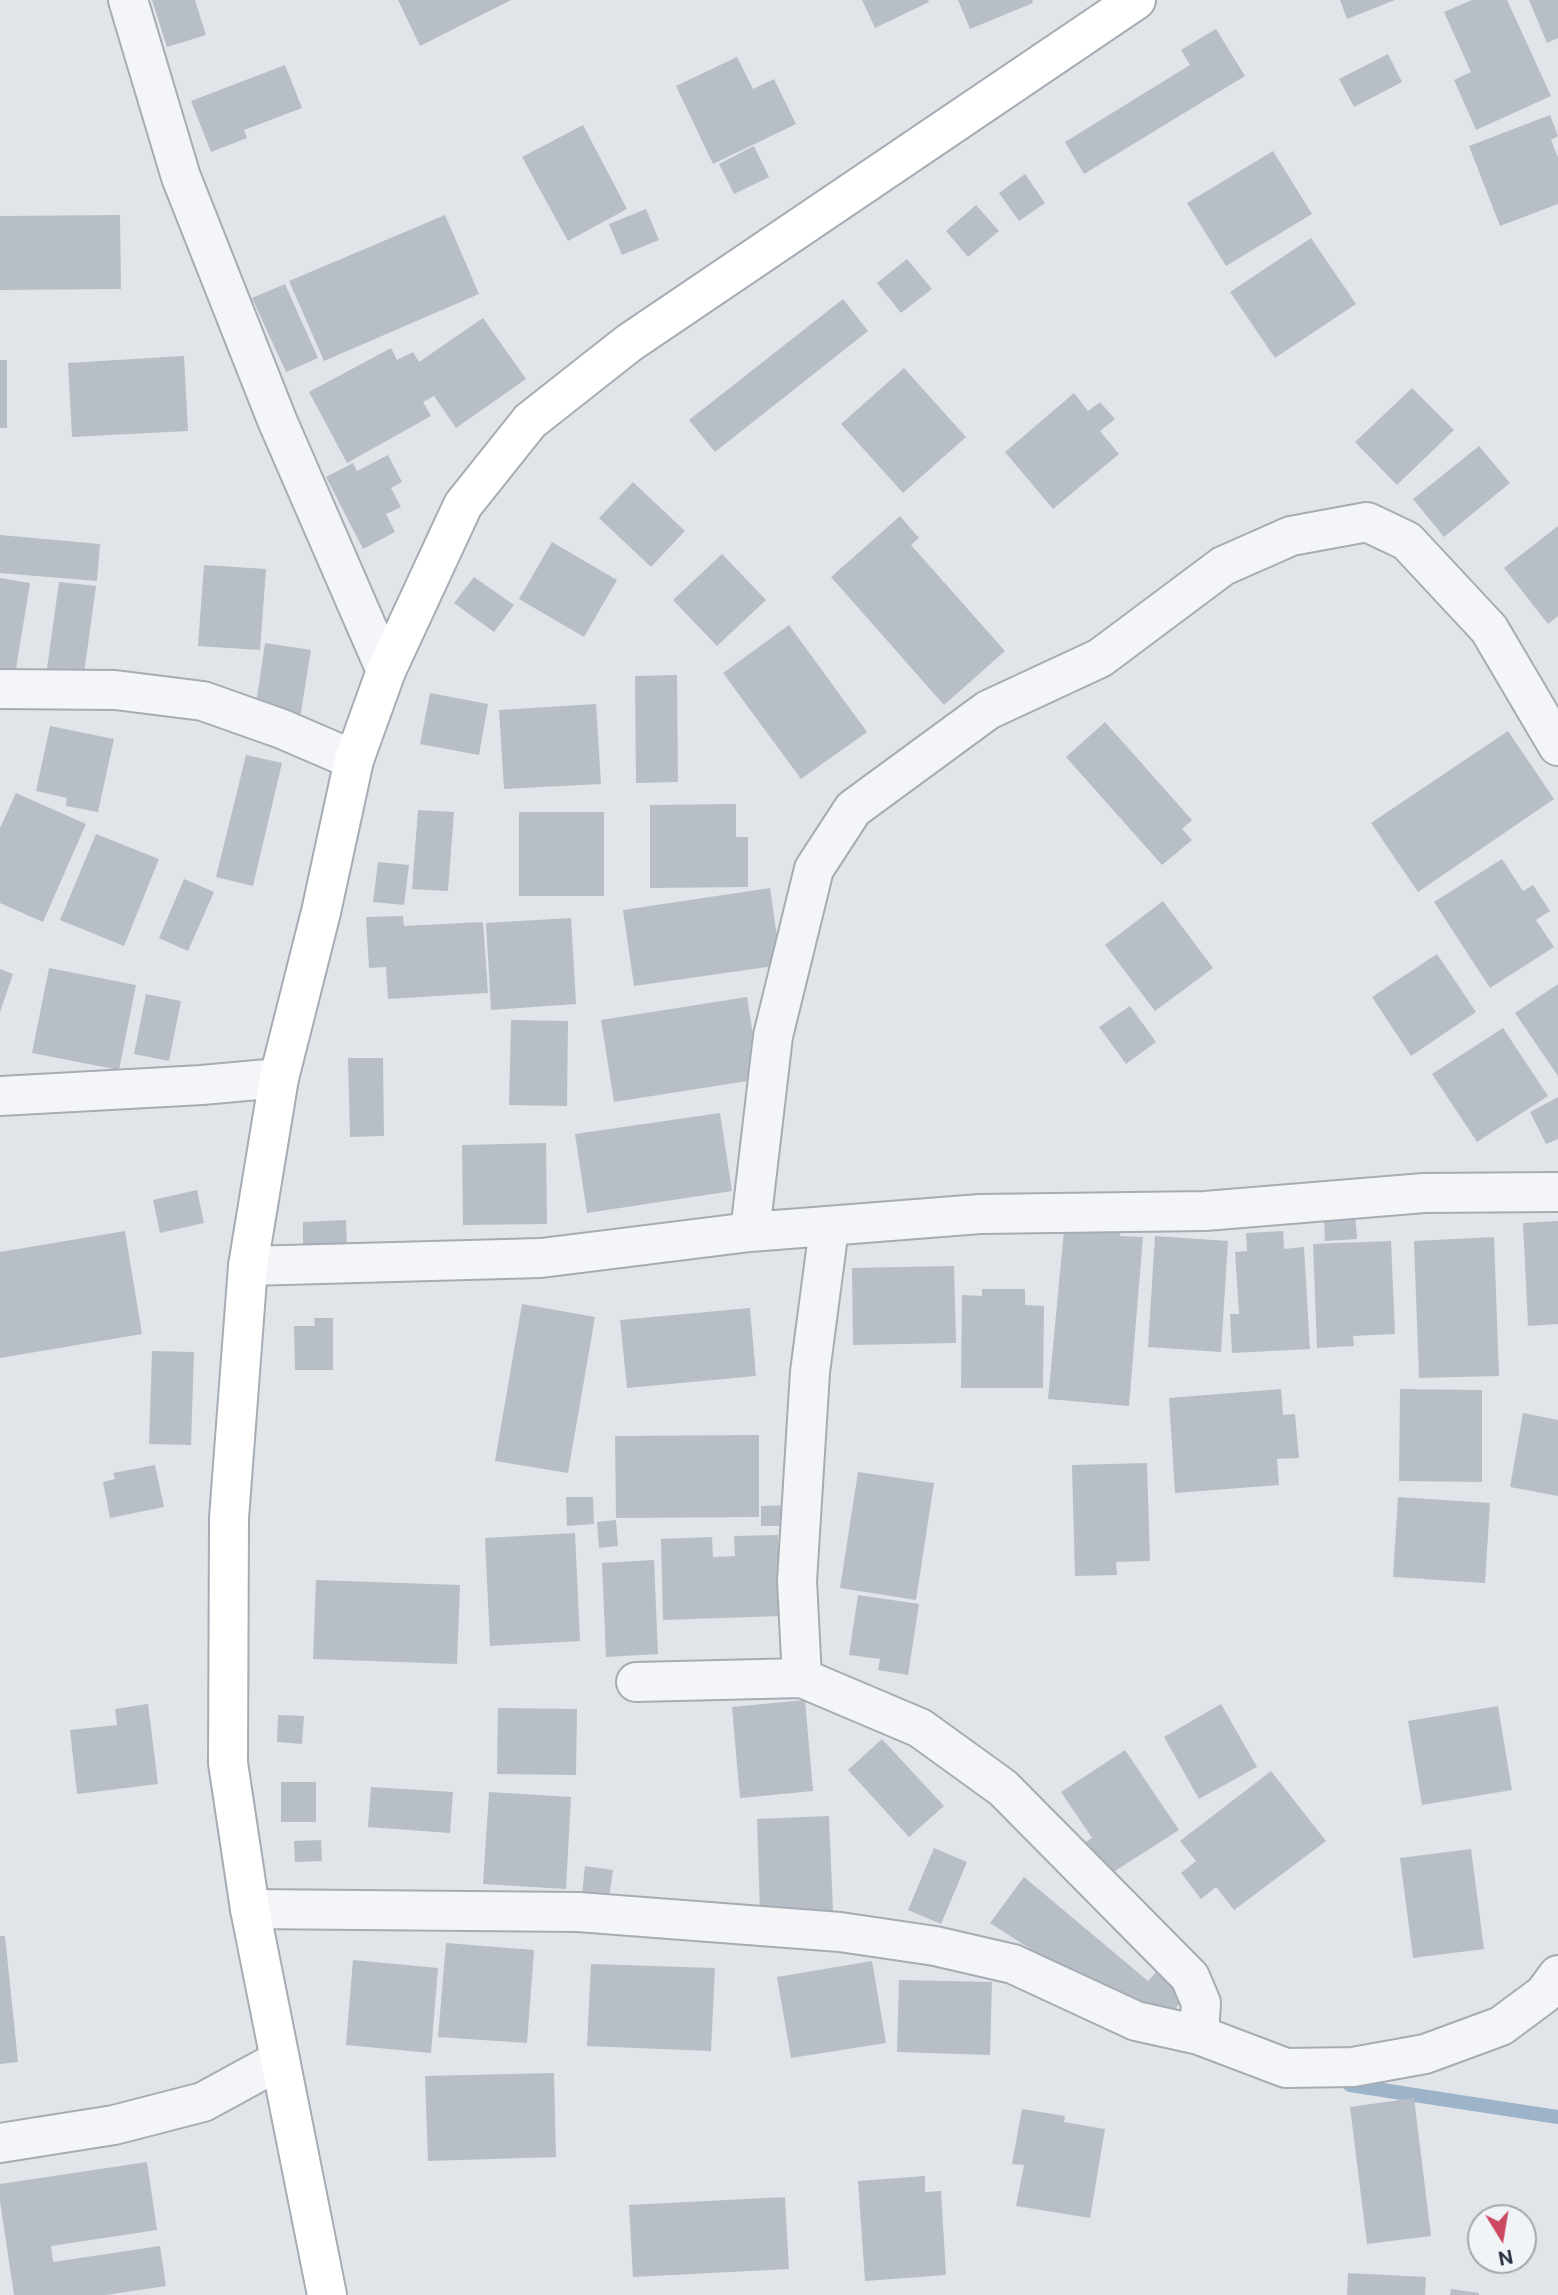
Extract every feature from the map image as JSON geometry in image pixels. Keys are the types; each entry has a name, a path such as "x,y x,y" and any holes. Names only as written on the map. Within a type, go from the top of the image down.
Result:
{"street":[{"path":"128,0 186,189 277,420 386,671"},
{"path":"327,2295 250,1909 228,1763 229,1518 248,1266 279,1078 354,760 386,671 463,505 530,421 629,342 1136,0"},
{"path":"750,1232 773,1036 814,869 853,809 988,710 1100,657 1223,566 1291,536 1367,522 1407,541 1489,629 1558,746"},
{"path":"0,689 115,690 203,701 282,729 354,760"},
{"path":"0,1096 279,1078"},
{"path":"248,1266 541,1258 750,1232 829,1228 981,1214 1205,1211 1424,1193 1558,1192"},
{"path":"803,1678 797,1581 810,1372 829,1228"},
{"path":"636,1682 803,1678 920,1728 1003,1787 1190,1977 1201,2003 1199,2035"},
{"path":"250,1909 578,1912 840,1932 935,1946 1013,1964 1136,2021 1199,2035 1286,2068 1353,2067 1425,2054 1501,2026 1544,1994 1558,1975"},
{"path":"0,2143 114,2125 203,2102 279,2060"}],"building":[{"path":"152,0 195,0 206,35 167,47"},
{"path":"398,0 511,0 420,46"},
{"path":"862,0 928,0 929,2 875,28"},
{"path":"958,0 1032,0 1033,3 970,29"},
{"path":"1340,0 1395,0 1347,19"},
{"path":"1472,0 1507,0 1551,96 1476,130 1454,80 1471,72 1444,12"},
{"path":"1529,0 1558,0 1558,38 1547,43"},
{"path":"1216,29 1245,76 1084,174 1065,142 1190,65 1181,50"},
{"path":"1388,54 1402,82 1354,107 1339,79"},
{"path":"737,57 753,89 774,79 796,124 713,164 676,86"},
{"path":"285,65 302,108 244,130 247,138 211,152 191,101"},
{"path":"1550,115 1558,136 1551,140 1558,157 1558,204 1500,226 1469,146"},
{"path":"583,125 627,209 568,241 522,157"},
{"path":"754,146 769,177 734,194 719,164"},
{"path":"1273,151 1312,214 1226,266 1187,203"},
{"path":"1025,174 1045,203 1019,221 999,193"},
{"path":"976,205 999,231 968,257 946,231"},
{"path":"646,209 659,240 622,255 609,224"},
{"path":"120,215 121,289 0,290 0,216"},
{"path":"445,215 479,294 324,361 289,281"},
{"path":"1311,238 1356,304 1275,358 1230,292"},
{"path":"907,259 932,289 901,313 877,283"},
{"path":"285,284 318,358 286,372 252,298"},
{"path":"843,299 868,331 715,452 689,420"},
{"path":"483,318 526,379 456,428 434,396 423,402 431,416 347,463 309,392 391,348 397,360 413,352 419,362"},
{"path":"184,356 188,431 72,437 68,363"},
{"path":"0,360 7,360 7,428 0,428"},
{"path":"904,368 966,437 903,493 841,424"},
{"path":"1412,388 1454,430 1397,485 1355,442"},
{"path":"1074,393 1088,411 1100,402 1115,419 1100,431 1119,454 1053,509 1005,452"},
{"path":"1479,446 1510,483 1444,537 1413,499"},
{"path":"388,455 402,482 391,488 401,507 386,514 395,532 363,549 326,477 353,463 357,471"},
{"path":"633,482 685,531 651,567 599,518"},
{"path":"900,516 919,538 911,545 1005,651 944,705 831,577"},
{"path":"1558,526 1558,616 1548,624 1504,568"},
{"path":"0,535 100,544 97,581 0,573"},
{"path":"552,542 617,580 584,637 519,599"},
{"path":"722,554 766,600 717,646 673,600"},
{"path":"204,565 266,569 260,650 198,646"},
{"path":"474,577 514,605 494,632 454,603"},
{"path":"0,578 30,583 15,675 0,673"},
{"path":"59,582 96,586 83,681 46,676"},
{"path":"789,625 867,732 801,779 723,673"},
{"path":"265,643 311,650 300,718 255,711"},
{"path":"677,675 678,782 636,783 635,676"},
{"path":"430,693 488,704 479,755 420,744"},
{"path":"596,704 601,784 504,789 499,710"},
{"path":"1105,722 1192,820 1182,829 1192,840 1162,865 1066,757"},
{"path":"50,726 114,739 98,812 66,806 67,798 36,791"},
{"path":"1508,731 1554,799 1418,892 1371,823"},
{"path":"246,755 282,763 253,886 216,877"},
{"path":"16,793 86,824 43,922 0,903 0,828"},
{"path":"736,804 736,837 748,837 748,887 650,888 650,805"},
{"path":"418,810 454,812 448,891 412,889"},
{"path":"519,812 604,812 604,896 519,896"},
{"path":"96,834 159,859 124,946 60,920"},
{"path":"1502,859 1523,891 1533,885 1550,911 1536,920 1554,947 1490,988 1434,902"},
{"path":"378,862 409,865 404,905 373,902"},
{"path":"184,879 214,892 188,951 159,938"},
{"path":"770,888 781,965 634,986 623,910"},
{"path":"1163,901 1213,968 1155,1011 1105,945"},
{"path":"403,916 404,926 483,922 488,993 388,999 386,967 369,968 366,917"},
{"path":"571,918 576,1004 491,1010 486,923"},
{"path":"1437,954 1476,1012 1411,1056 1372,997"},
{"path":"49,968 136,985 119,1070 32,1053"},
{"path":"0,969 13,974 0,1012"},
{"path":"1558,984 1558,1076 1515,1013"},
{"path":"146,994 181,1001 169,1061 134,1054"},
{"path":"747,997 760,1079 614,1102 601,1020"},
{"path":"1130,1006 1156,1042 1126,1064 1099,1027"},
{"path":"511,1020 568,1021 567,1106 509,1105"},
{"path":"1503,1028 1548,1096 1477,1142 1432,1074"},
{"path":"348,1058 383,1058 384,1136 350,1137"},
{"path":"1558,1097 1558,1139 1546,1144 1530,1112"},
{"path":"720,1113 732,1191 587,1213 575,1134"},
{"path":"546,1143 547,1224 463,1225 462,1145"},
{"path":"197,1190 204,1223 160,1233 153,1200"},
{"path":"1354,1199 1357,1239 1325,1241 1323,1201"},
{"path":"346,1220 347,1251 303,1253 303,1222"},
{"path":"1558,1221 1558,1324 1528,1326 1523,1223"},
{"path":"1088,1223 1121,1225 1120,1236 1143,1237 1129,1406 1048,1399 1064,1230 1088,1233"},
{"path":"125,1231 142,1334 0,1358 0,1252"},
{"path":"1283,1231 1284,1249 1304,1247 1310,1349 1232,1353 1230,1314 1239,1314 1235,1252 1247,1251 1246,1233"},
{"path":"1155,1236 1228,1241 1221,1352 1148,1347"},
{"path":"1494,1237 1499,1376 1419,1378 1414,1241"},
{"path":"1391,1241 1395,1334 1353,1336 1354,1346 1317,1348 1313,1244"},
{"path":"954,1266 956,1343 853,1345 852,1268"},
{"path":"982,1289 1025,1289 1025,1305 1044,1306 1043,1388 961,1388 962,1295 982,1296"},
{"path":"522,1304 595,1317 568,1473 495,1461"},
{"path":"750,1308 756,1376 627,1388 620,1320"},
{"path":"314,1318 333,1318 333,1370 295,1370 294,1326 315,1326"},
{"path":"152,1351 194,1352 191,1445 149,1444"},
{"path":"1281,1389 1283,1415 1295,1414 1299,1458 1277,1459 1279,1485 1175,1493 1169,1398"},
{"path":"1400,1389 1482,1390 1482,1482 1399,1481"},
{"path":"1523,1413 1558,1420 1558,1496 1510,1487"},
{"path":"759,1435 759,1517 616,1518 615,1436"},
{"path":"1147,1463 1150,1561 1116,1562 1117,1575 1075,1576 1072,1465"},
{"path":"155,1465 164,1507 110,1518 103,1482 115,1479 113,1473"},
{"path":"858,1472 934,1483 916,1600 840,1588"},
{"path":"566,1497 593,1497 594,1524 567,1526"},
{"path":"1398,1497 1490,1503 1485,1583 1393,1577"},
{"path":"793,1505 794,1526 761,1526 761,1506"},
{"path":"616,1520 618,1546 599,1548 597,1522"},
{"path":"575,1533 580,1641 490,1646 485,1538"},
{"path":"778,1535 781,1616 663,1620 661,1539 712,1537 713,1557 735,1556 734,1536"},
{"path":"654,1560 658,1654 606,1657 602,1563"},
{"path":"316,1580 460,1585 457,1664 313,1659"},
{"path":"858,1595 919,1604 908,1675 878,1670 880,1659 849,1655"},
{"path":"805,1700 813,1791 740,1798 732,1707"},
{"path":"148,1704 158,1784 77,1794 70,1730 117,1725 115,1709"},
{"path":"1221,1704 1257,1767 1199,1799 1164,1737"},
{"path":"1498,1706 1512,1790 1422,1805 1408,1721"},
{"path":"498,1708 577,1709 576,1775 497,1774"},
{"path":"278,1715 304,1716 302,1744 277,1742"},
{"path":"882,1739 944,1806 909,1837 848,1770"},
{"path":"1125,1750 1179,1830 1101,1880 1079,1846 1092,1838 1061,1792"},
{"path":"1271,1771 1326,1841 1234,1910 1216,1887 1201,1899 1181,1873 1196,1861 1180,1841"},
{"path":"281,1782 316,1782 316,1822 281,1822"},
{"path":"371,1787 453,1792 450,1833 368,1827"},
{"path":"489,1792 571,1797 566,1889 483,1884"},
{"path":"829,1816 833,1911 760,1914 757,1819"},
{"path":"321,1840 322,1861 295,1862 294,1841"},
{"path":"934,1848 967,1862 941,1924 908,1910"},
{"path":"1471,1849 1484,1949 1413,1958 1400,1858"},
{"path":"585,1866 613,1870 609,1898 582,1895"},
{"path":"1024,1877 1148,1981 1156,1972 1185,1997 1164,2022 1137,2018 990,1923"},
{"path":"0,1936 5,1936 18,2062 0,2064"},
{"path":"446,1943 534,1950 527,2043 438,2037"},
{"path":"353,1960 438,1968 431,2053 346,2045"},
{"path":"872,1961 886,2043 791,2058 777,1977"},
{"path":"591,1964 715,1968 711,2051 587,2046"},
{"path":"899,1980 992,1982 990,2055 897,2052"},
{"path":"554,2073 556,2157 428,2161 425,2076"},
{"path":"1414,2098 1431,2236 1367,2244 1350,2107"},
{"path":"1022,2109 1065,2116 1064,2122 1105,2129 1090,2218 1016,2206 1024,2165 1012,2164"},
{"path":"147,2162 157,2230 51,2246 53,2262 160,2246 166,2286 106,2295 14,2295 0,2201 0,2184"},
{"path":"925,2176 925,2192 941,2191 946,2275 865,2281 858,2181"},
{"path":"785,2197 789,2269 633,2277 629,2205"},
{"path":"1348,2273 1426,2277 1425,2295 1347,2295"},
{"path":"1451,2289 1479,2293 1479,2295 1450,2295"}],"waterway":[{"path":"1350,2085 1558,2117"}]}
